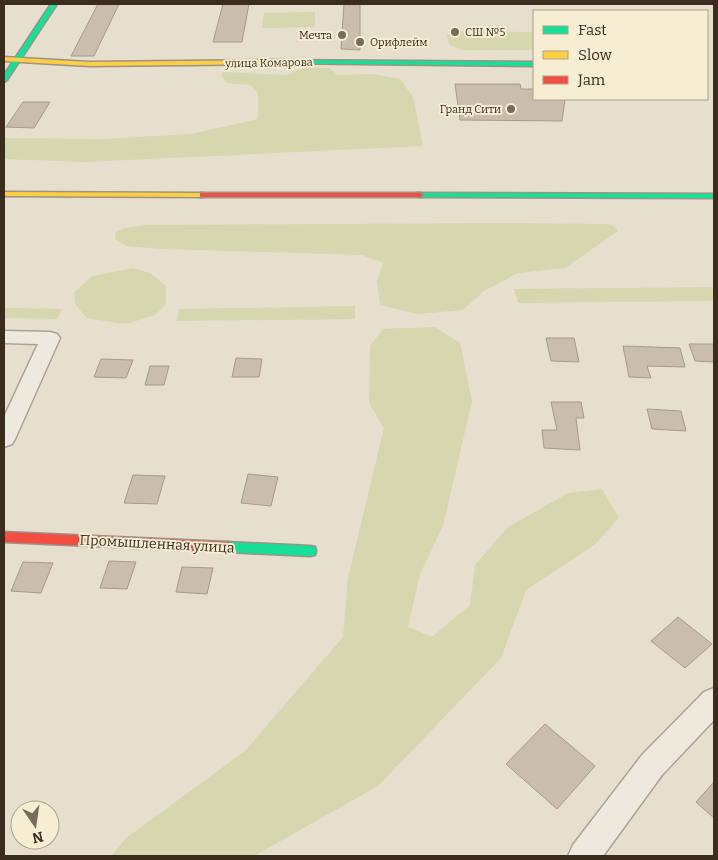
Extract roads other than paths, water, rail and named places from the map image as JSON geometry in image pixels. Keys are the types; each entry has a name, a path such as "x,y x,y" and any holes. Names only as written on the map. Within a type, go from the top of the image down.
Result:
{"street":[{"path":"4,80 54,4"},
{"name":"улица Комарова","path":"4,60 89,64 281,62 533,64"},
{"path":"4,194 714,196"},
{"path":"4,337 50,338 4,439"},
{"name":"Промышленная улица","path":"4,536 310,551"},
{"path":"584,856 652,765 714,701"}],"place":[{"name":"СШ №5","path":"455,32"},
{"name":"Мечта","path":"342,35"},
{"name":"Орифлейм","path":"360,42"},
{"name":"Гранд Сити","path":"511,109"}]}
